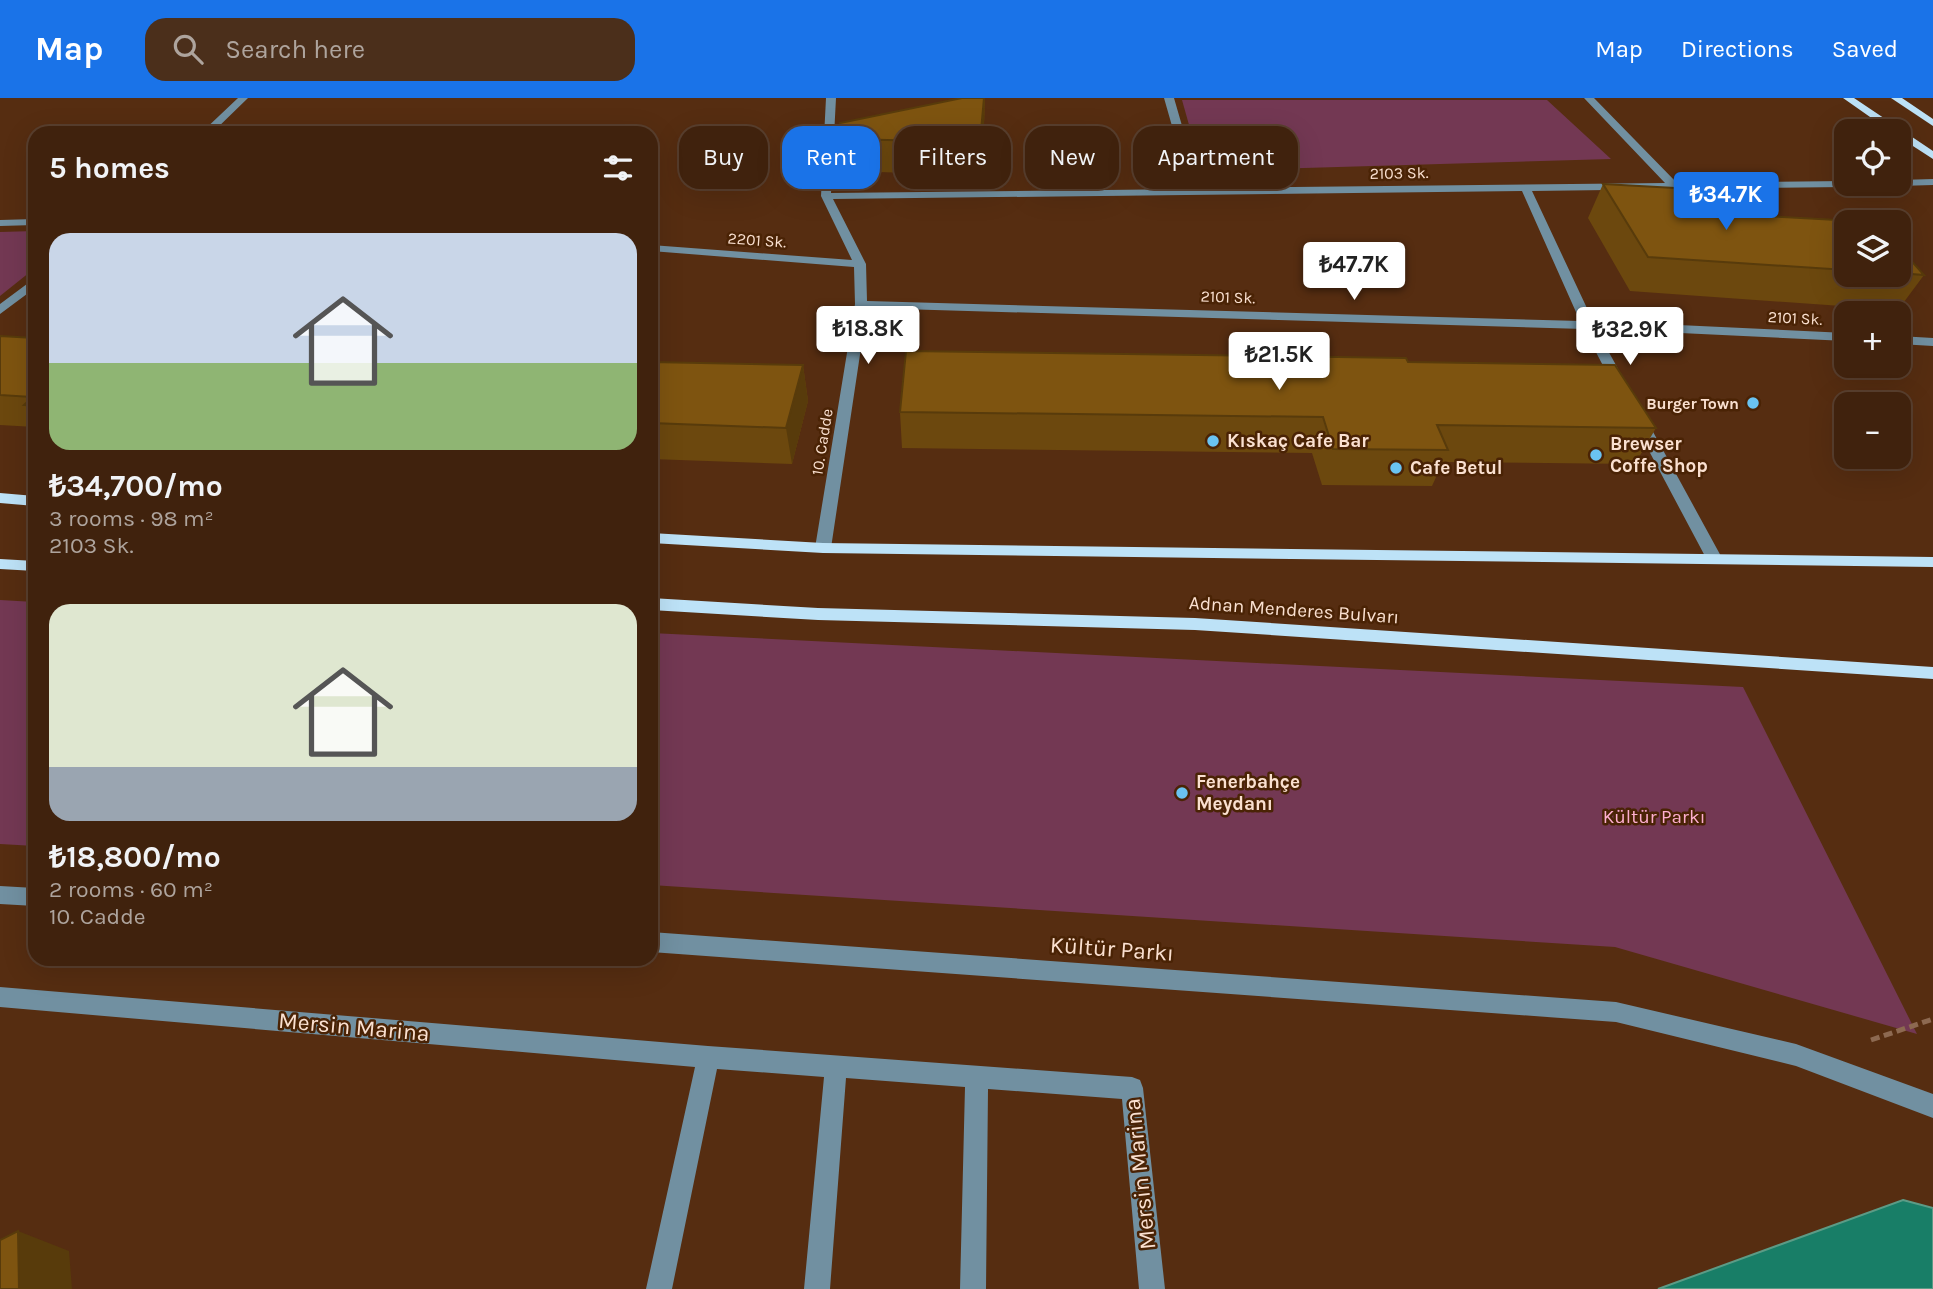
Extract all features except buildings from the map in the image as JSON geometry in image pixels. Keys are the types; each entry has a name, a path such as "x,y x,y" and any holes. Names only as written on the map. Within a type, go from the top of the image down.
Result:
{"main road":[{"path":"1848,98 1933,156"},
{"path":"1896,98 1933,123"},
{"path":"0,498 28,500"},
{"path":"658,537 823,548 1933,562"},
{"path":"0,564 28,566"},
{"name":"Adnan Menderes Bulvarı","path":"658,604 818,614 1195,624 1933,673"}],"street":[{"path":"213,126 243,98"},
{"name":"10. Cadde","path":"823,548 861,304 860,264 827,196 831,98"},
{"path":"1169,98 1196,192"},
{"path":"1589,98 1675,187"},
{"path":"1911,183 1933,182"},
{"name":"2103 Sk.","path":"827,196 1834,184"},
{"path":"1525,186 1588,325 1714,558"},
{"path":"0,223 28,222"},
{"name":"2201 Sk.","path":"658,249 860,264"},
{"path":"0,310 28,288"},
{"name":"2101 Sk.","path":"861,304 1588,325 1834,336"},
{"path":"1911,341 1933,342"},
{"path":"0,895 28,897"},
{"name":"Kültür Parkı","path":"658,943 1616,1012 1796,1055 1933,1106"},
{"name":"Mersin Marina","path":"0,997 1132,1088 1152,1289"},
{"path":"659,1289 708,1056"},
{"path":"817,1289 836,1066"},
{"path":"973,1289 977,1077"}],"green space":[{"path":"1182,100 1547,100 1611,159 1298,168 1298,126 1189,126"},
{"path":"28,231 28,274 0,296 0,232"},
{"path":"0,600 28,602 28,846 0,844"},
{"name":"Kültür Parkı","path":"658,633 1743,687 1917,1034 1615,947 658,885"}],"water":[{"path":"1903,1200 1933,1208 1933,1289 1658,1289"}],"place":[{"name":"Burger Town","path":"1753,403"},
{"name":"Kıskaç Cafe Bar","path":"1213,441"},
{"name":"Brewser Coffe Shop","path":"1596,455"},
{"name":"Cafe Betul","path":"1396,468"},
{"name":"Fenerbahçe Meydanı","path":"1182,793"}]}
